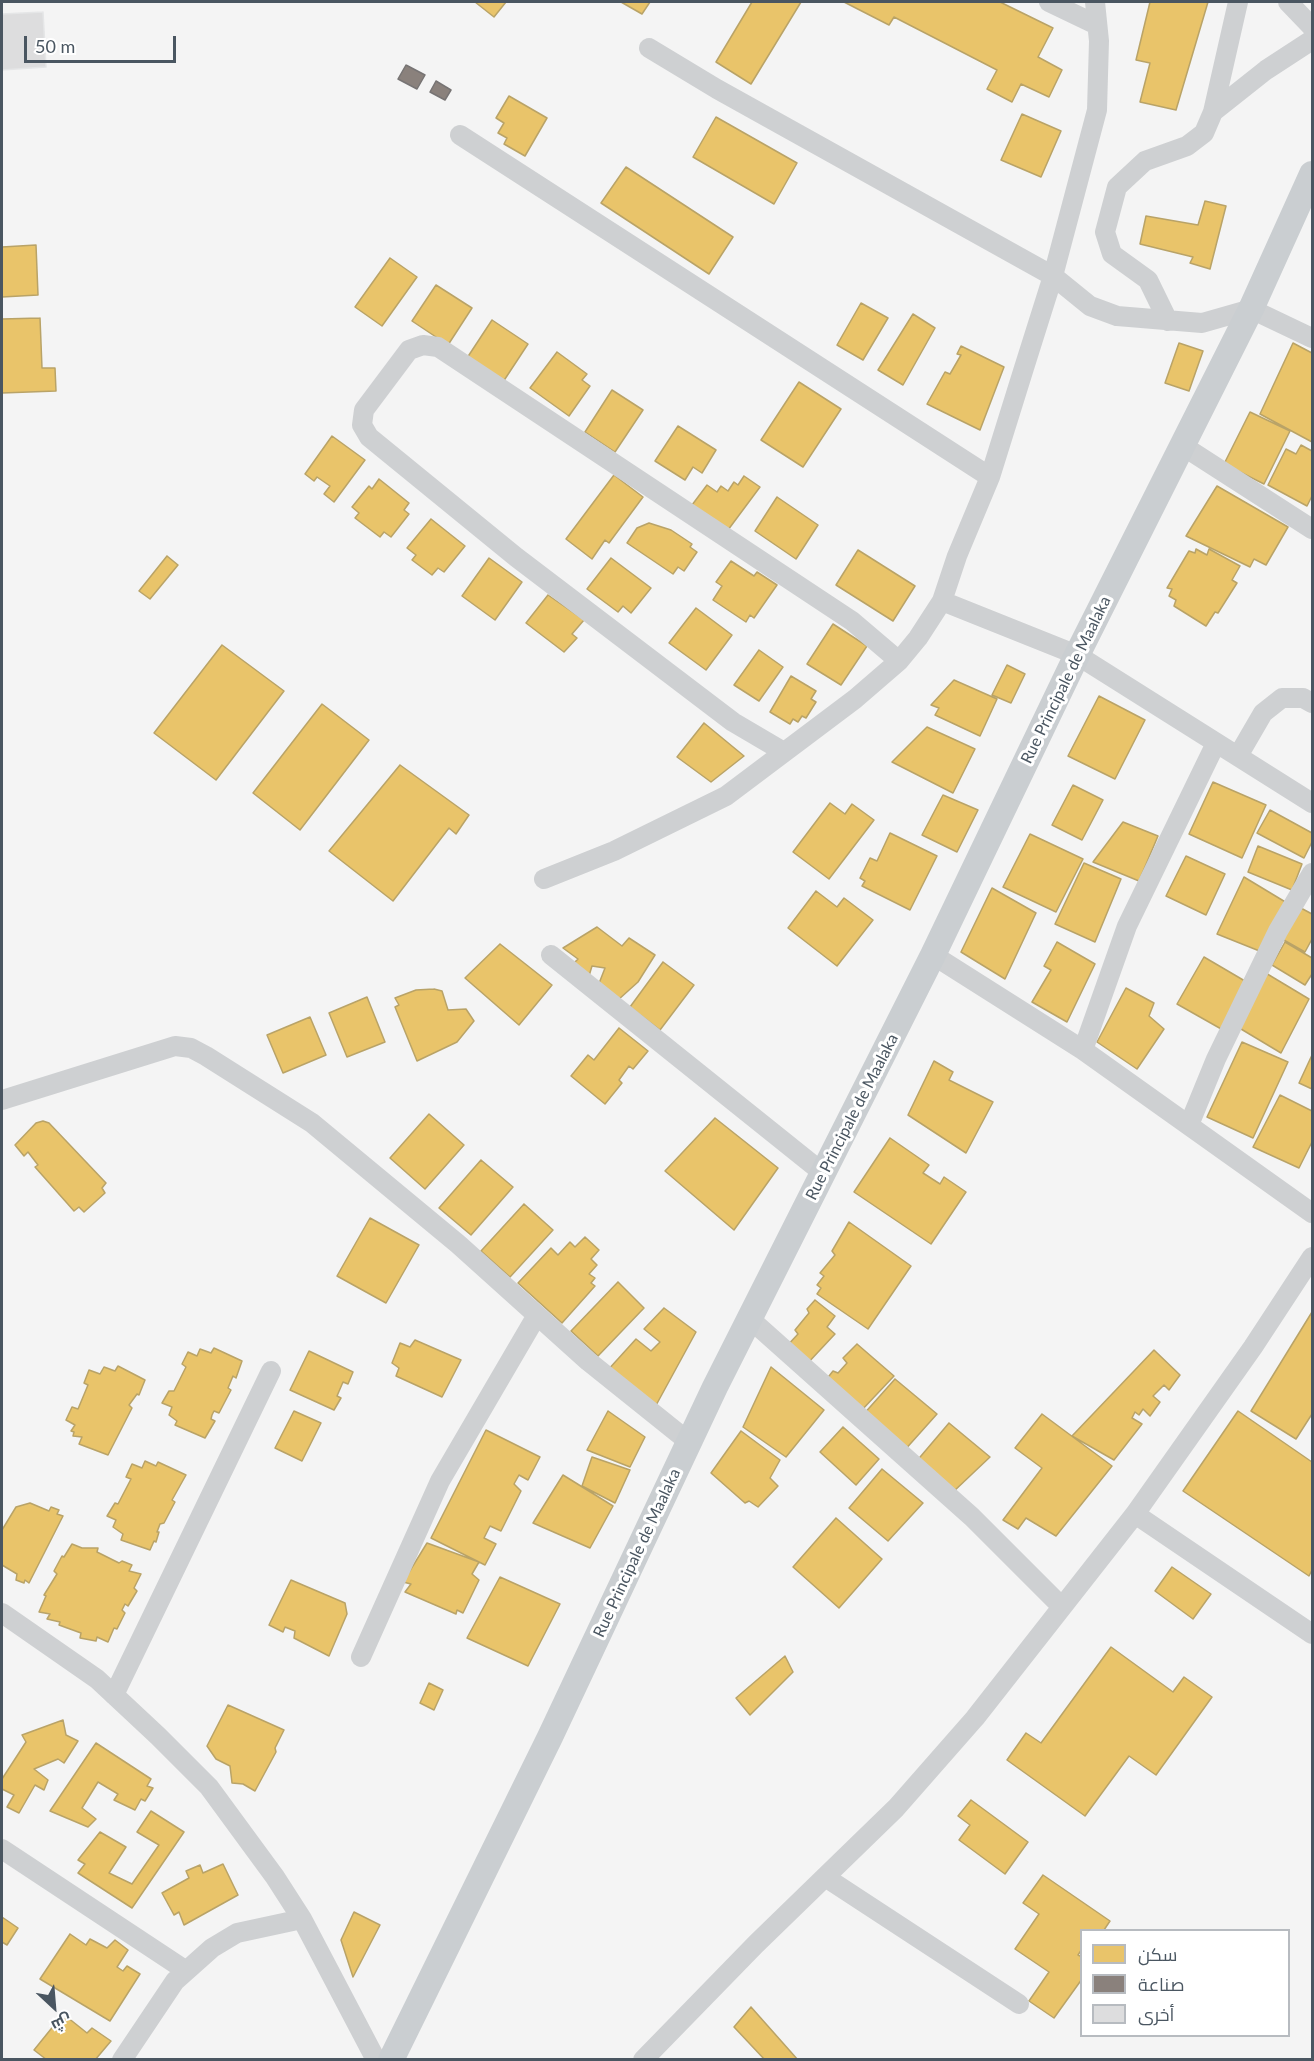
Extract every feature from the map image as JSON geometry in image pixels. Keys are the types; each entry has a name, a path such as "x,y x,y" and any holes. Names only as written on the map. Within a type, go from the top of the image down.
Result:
{"main road":[{"name":"Rue Principale de Maalaka","path":"391,2060 550,1737 689,1442 933,955 1077,655 1251,309 1312,174"}],"street":[{"path":"1049,2 1097,25"},
{"path":"544,879 614,851 726,796 855,699 899,661 918,638 942,601 957,556 990,477 1053,276 1097,110 1095,2"},
{"path":"1168,321 1148,280 1112,254 1106,232 1117,187 1145,161 1187,146 1204,133 1213,112 1238,2"},
{"path":"1288,2 1312,27"},
{"path":"1213,112 1266,70 1312,40"},
{"path":"649,48 737,100 1053,276 1090,306 1117,316 1202,323 1251,309 1312,338"},
{"path":"460,135 990,477"},
{"path":"784,752 733,722 516,557 369,437 363,425 364,410 409,351 423,345 438,347 852,621 899,661"},
{"path":"1183,446 1312,529"},
{"path":"942,601 1077,655 1312,803"},
{"path":"1238,756 1263,712 1282,698 1303,698 1312,703"},
{"path":"1083,1050 1127,926 1216,743"},
{"path":"1188,1125 1216,1059 1278,931 1312,873"},
{"path":"551,955 823,1173"},
{"path":"933,955 1083,1050 1312,1213"},
{"path":"2,1100 169,1048 191,1048 234,1071 276,1102 312,1123 458,1244 537,1315 689,1442"},
{"path":"643,2060 896,1808 975,1718 1135,1514 1253,1347 1312,1257"},
{"path":"361,1657 440,1481 537,1315"},
{"path":"750,1319 972,1517 1061,1606"},
{"path":"114,1695 271,1371"},
{"path":"1135,1514 1312,1634"},
{"path":"2,1613 97,1679 209,1787 275,1877 302,1919 376,2060"},
{"path":"2,1849 185,1970"},
{"path":"825,1877 1019,2004"},
{"path":"122,2060 185,1970 225,1939 302,1919"}],"building: سكن":[{"path":"475,2 506,2 494,17"},
{"path":"621,2 650,2 642,14"},
{"path":"752,2 801,2 751,84 716,62"},
{"path":"844,2 1000,2 1053,28 1038,57 1062,70 1049,97 1021,84 1012,102 987,89 997,70 894,17 889,25"},
{"path":"1150,2 1208,2 1176,110 1140,102 1150,63 1136,60"},
{"path":"509,96 547,118 525,156 504,144 507,138 498,133 504,123 496,118"},
{"path":"1022,114 1061,131 1041,177 1001,160"},
{"path":"716,117 797,163 774,204 693,157"},
{"path":"626,167 733,237 709,274 601,203"},
{"path":"1205,201 1226,206 1210,269 1190,263 1193,257 1140,244 1146,216 1198,225"},
{"path":"36,245 38,295 2,297 2,247"},
{"path":"390,258 417,277 382,326 355,307"},
{"path":"436,285 472,308 448,345 412,321"},
{"path":"861,303 888,318 863,360 837,345"},
{"path":"913,314 935,328 903,385 878,370"},
{"path":"40,318 42,368 55,368 56,391 2,393 2,319"},
{"path":"492,320 528,344 503,382 467,358"},
{"path":"1179,343 1203,351 1189,391 1165,383"},
{"path":"1293,343 1312,353 1312,442 1260,414"},
{"path":"961,346 1004,367 980,430 927,404 945,372 950,374 961,355 957,354"},
{"path":"557,352 587,374 582,380 590,386 569,416 530,388"},
{"path":"799,382 841,409 803,467 761,440"},
{"path":"612,390 643,410 615,452 585,432"},
{"path":"1250,412 1290,431 1264,484 1224,464"},
{"path":"678,426 716,450 702,473 693,467 685,480 655,461"},
{"path":"332,436 365,460 334,502 324,494 330,486 317,477 314,481 305,474"},
{"path":"1301,445 1312,451 1312,496 1307,506 1268,485 1286,449 1296,454"},
{"path":"614,475 643,497 609,543 605,540 592,559 566,539"},
{"path":"744,476 760,487 728,530 692,505 707,485 717,492 721,486 728,491 734,482 738,485"},
{"path":"379,479 409,503 404,510 409,514 391,537 384,532 380,537 355,518 359,513 352,507 369,486 372,489"},
{"path":"1217,486 1288,527 1266,565 1254,559 1250,567 1186,536"},
{"path":"777,497 818,525 796,559 755,531"},
{"path":"431,519 465,546 444,572 438,568 432,575 412,560 416,555 407,548"},
{"path":"649,523 671,530 692,544 690,547 697,552 684,571 678,567 673,574 627,543 637,528"},
{"path":"1196,549 1207,555 1209,549 1240,566 1232,580 1237,583 1218,613 1215,612 1206,626 1174,606 1176,600 1169,596 1172,589 1167,588 1189,551 1195,553"},
{"path":"858,550 915,586 893,621 836,585"},
{"path":"167,556 178,565 150,599 139,591"},
{"path":"489,558 522,582 495,620 462,596"},
{"path":"611,558 651,588 631,613 623,606 618,612 587,589"},
{"path":"731,561 754,576 757,572 777,585 754,618 750,615 746,622 713,600 722,586 716,582"},
{"path":"548,595 584,620 572,634 577,638 564,652 526,623"},
{"path":"696,608 732,635 706,670 669,643"},
{"path":"833,624 867,646 841,685 807,664"},
{"path":"222,645 284,691 216,780 154,733"},
{"path":"759,650 783,667 759,701 734,685"},
{"path":"1007,665 1025,674 1011,703 992,695"},
{"path":"791,676 816,691 811,699 816,702 806,718 802,716 798,722 793,719 790,724 770,712"},
{"path":"954,680 997,699 980,736 935,715 939,708 931,705"},
{"path":"1099,696 1145,720 1115,779 1068,756"},
{"path":"322,704 369,740 300,830 253,793"},
{"path":"704,723 744,756 711,782 677,757"},
{"path":"927,727 975,749 953,793 892,762"},
{"path":"400,765 469,815 456,834 449,828 393,901 329,851"},
{"path":"1213,782 1266,805 1242,858 1189,834"},
{"path":"1073,785 1103,800 1082,840 1052,825"},
{"path":"943,795 978,810 957,852 922,835"},
{"path":"830,803 845,814 852,804 874,820 829,879 793,852"},
{"path":"1270,810 1312,833 1312,842 1304,858 1257,833"},
{"path":"1123,822 1158,836 1139,881 1093,862"},
{"path":"890,833 937,856 910,910 862,886 865,881 860,878 870,858 877,861"},
{"path":"1030,834 1083,859 1056,912 1003,887"},
{"path":"1258,846 1302,864 1292,890 1248,872"},
{"path":"1186,856 1225,874 1206,915 1166,896"},
{"path":"1084,863 1121,879 1095,942 1055,924"},
{"path":"1244,877 1287,903 1262,952 1217,934"},
{"path":"992,888 1036,913 1005,979 961,952"},
{"path":"816,891 837,907 844,898 873,920 837,966 788,928"},
{"path":"1299,907 1312,914 1312,939 1305,952 1282,939"},
{"path":"597,927 622,946 629,938 655,955 638,982 618,1000 598,986 605,968 592,966 589,976 571,966 578,959 563,948"},
{"path":"1057,942 1095,964 1067,1022 1032,1002 1051,970 1044,966"},
{"path":"1285,942 1312,958 1312,974 1305,985 1272,965"},
{"path":"500,944 552,985 519,1025 465,978"},
{"path":"1204,957 1250,984 1223,1030 1177,1004"},
{"path":"663,962 694,985 660,1030 630,1007"},
{"path":"1264,972 1309,999 1281,1053 1236,1026"},
{"path":"1126,988 1154,1003 1149,1016 1164,1029 1137,1069 1097,1042"},
{"path":"416,990 442,991 448,1010 466,1009 474,1021 457,1042 417,1061 395,1007 399,1005 395,998"},
{"path":"367,997 385,1042 347,1057 329,1013"},
{"path":"310,1017 326,1055 283,1073 267,1035"},
{"path":"619,1028 648,1051 633,1069 629,1066 619,1080 622,1083 605,1104 571,1076 588,1055 594,1060"},
{"path":"1242,1042 1288,1062 1253,1138 1207,1117"},
{"path":"1312,1055 1312,1089 1299,1083"},
{"path":"934,1061 953,1072 949,1080 993,1102 966,1153 908,1115"},
{"path":"1280,1095 1312,1111 1312,1142 1299,1168 1253,1147"},
{"path":"429,1114 464,1145 425,1189 390,1158"},
{"path":"715,1118 778,1168 734,1230 665,1171"},
{"path":"43,1121 49,1123 106,1183 102,1188 105,1193 84,1212 79,1207 74,1211 35,1167 38,1165 28,1152 24,1156 15,1145 36,1123"},
{"path":"890,1138 929,1165 923,1173 940,1184 944,1177 966,1192 931,1244 854,1192"},
{"path":"481,1160 513,1187 471,1235 439,1208"},
{"path":"524,1204 553,1230 510,1277 481,1251"},
{"path":"370,1218 419,1245 386,1303 337,1276"},
{"path":"849,1222 911,1266 868,1329 817,1294 821,1288 817,1285 824,1276 820,1273 835,1255 832,1251"},
{"path":"585,1237 599,1250 591,1259 597,1265 589,1274 595,1278 591,1283 595,1286 562,1323 518,1283 551,1248 558,1255 570,1242 575,1247"},
{"path":"618,1282 644,1308 598,1356 571,1331"},
{"path":"815,1300 835,1316 827,1327 835,1334 806,1365 785,1348 798,1334 795,1330 809,1313 807,1309"},
{"path":"664,1308 696,1332 654,1409 607,1371 636,1339 651,1351 660,1342 644,1329"},
{"path":"1312,1312 1312,1414 1296,1439 1251,1411"},
{"path":"415,1340 461,1360 442,1397 396,1376 399,1368 392,1363 400,1343 410,1347"},
{"path":"857,1344 894,1376 860,1412 825,1381 833,1371 838,1373 847,1363 843,1358"},
{"path":"214,1348 242,1361 236,1378 233,1376 228,1388 231,1390 219,1413 214,1411 212,1415 211,1419 215,1421 205,1438 175,1425 177,1421 169,1415 172,1407 162,1403 169,1391 174,1391 186,1367 182,1364 188,1352 197,1356 200,1349 211,1353"},
{"path":"1154,1350 1180,1375 1169,1390 1164,1385 1153,1396 1160,1402 1150,1416 1143,1409 1139,1415 1135,1412 1132,1418 1142,1424 1114,1460 1072,1436"},
{"path":"309,1351 353,1372 348,1384 343,1382 337,1396 341,1398 334,1410 290,1390"},
{"path":"118,1366 145,1380 139,1395 137,1394 129,1405 132,1408 108,1455 79,1444 82,1437 73,1436 74,1432 71,1431 75,1425 66,1420 72,1407 78,1409 88,1385 84,1383 89,1370 100,1374 104,1367 115,1371"},
{"path":"771,1367 824,1410 786,1457 743,1427"},
{"path":"895,1379 937,1414 903,1452 862,1416"},
{"path":"294,1411 321,1423 302,1461 275,1448"},
{"path":"608,1411 645,1437 630,1467 587,1450"},
{"path":"1238,1411 1312,1462 1312,1570 1309,1576 1183,1491"},
{"path":"1042,1414 1112,1466 1056,1536 1026,1518 1018,1529 1003,1520 1042,1468 1015,1448"},
{"path":"949,1423 990,1457 952,1493 915,1463"},
{"path":"843,1427 879,1459 856,1485 820,1452"},
{"path":"486,1430 540,1457 528,1480 519,1475 514,1484 521,1491 501,1531 490,1526 484,1538 496,1544 485,1565 431,1538"},
{"path":"741,1431 780,1460 770,1478 778,1486 758,1507 749,1501 745,1503 711,1473"},
{"path":"592,1457 630,1470 615,1503 582,1486"},
{"path":"145,1461 156,1466 158,1462 186,1475 172,1500 175,1502 164,1523 160,1524 156,1542 154,1541 150,1550 121,1540 123,1534 113,1527 116,1520 107,1516 115,1503 118,1504 131,1479 126,1477 132,1464 142,1468"},
{"path":"882,1469 923,1503 888,1541 849,1508"},
{"path":"563,1475 613,1506 590,1548 533,1523"},
{"path":"30,1503 49,1511 51,1507 59,1510 57,1514 63,1516 29,1583 25,1580 24,1583 16,1580 17,1574 2,1565 2,1530 16,1507"},
{"path":"836,1518 882,1559 839,1608 793,1567"},
{"path":"427,1543 479,1562 472,1574 479,1580 463,1613 457,1610 456,1614 405,1592 411,1584 403,1582"},
{"path":"72,1544 82,1548 98,1548 97,1552 119,1563 122,1561 132,1565 129,1571 141,1574 134,1588 137,1591 128,1606 125,1604 122,1610 125,1613 117,1629 114,1628 108,1642 97,1637 96,1641 80,1638 81,1633 59,1625 60,1622 47,1619 50,1614 39,1612 46,1596 44,1595 57,1574 54,1571"},
{"path":"1172,1567 1211,1594 1193,1619 1155,1591"},
{"path":"500,1577 560,1604 528,1666 467,1638"},
{"path":"291,1580 345,1603 347,1614 329,1656 294,1638 295,1631 285,1627 283,1632 269,1625"},
{"path":"1111,1647 1173,1692 1184,1677 1212,1697 1156,1775 1129,1756 1085,1816 1007,1760 1026,1733 1041,1743"},
{"path":"785,1656 793,1672 750,1715 736,1698"},
{"path":"429,1683 443,1690 434,1710 420,1703"},
{"path":"228,1705 284,1730 275,1748 276,1752 255,1791 243,1784 232,1783 230,1766 216,1759 207,1746"},
{"path":"63,1720 66,1735 78,1741 64,1763 58,1759 34,1769 48,1780 44,1790 35,1785 19,1813 7,1807 14,1795 2,1789 2,1779 26,1742 22,1735"},
{"path":"96,1743 151,1779 147,1786 153,1788 145,1801 141,1799 135,1810 114,1800 118,1794 98,1782 82,1808 96,1819 88,1827 50,1811"},
{"path":"971,1800 1028,1842 1005,1874 959,1840 970,1825 958,1816"},
{"path":"151,1811 184,1832 132,1908 78,1873 85,1864 78,1860 100,1832 126,1847 109,1873 132,1884 159,1845 137,1832"},
{"path":"223,1864 238,1895 184,1925 179,1912 174,1915 162,1893 189,1878 186,1871 200,1865 203,1873"},
{"path":"1043,1875 1110,1921 1105,1929 1080,1929 1078,1955 1080,1956 1080,1982 1054,2018 1029,2001 1049,1972 1015,1949 1039,1914 1023,1903"},
{"path":"354,1912 380,1925 353,1977 341,1940"},
{"path":"2,1917 18,1928 7,1945 2,1942"},
{"path":"70,1934 86,1945 90,1939 107,1948 115,1940 128,1950 117,1967 123,1971 127,1966 140,1974 110,2021 40,1979"},
{"path":"751,2007 798,2060 765,2060 734,2027"},
{"path":"67,2017 87,2033 92,2028 111,2041 95,2060 47,2060 34,2050 55,2024 58,2026"}],"building: صناعة":[{"path":"406,65 425,75 417,89 398,79"},
{"path":"436,81 451,90 445,100 430,92"}],"building: أخرى":[{"path":"43,12 46,67 2,70 2,14"}]}
